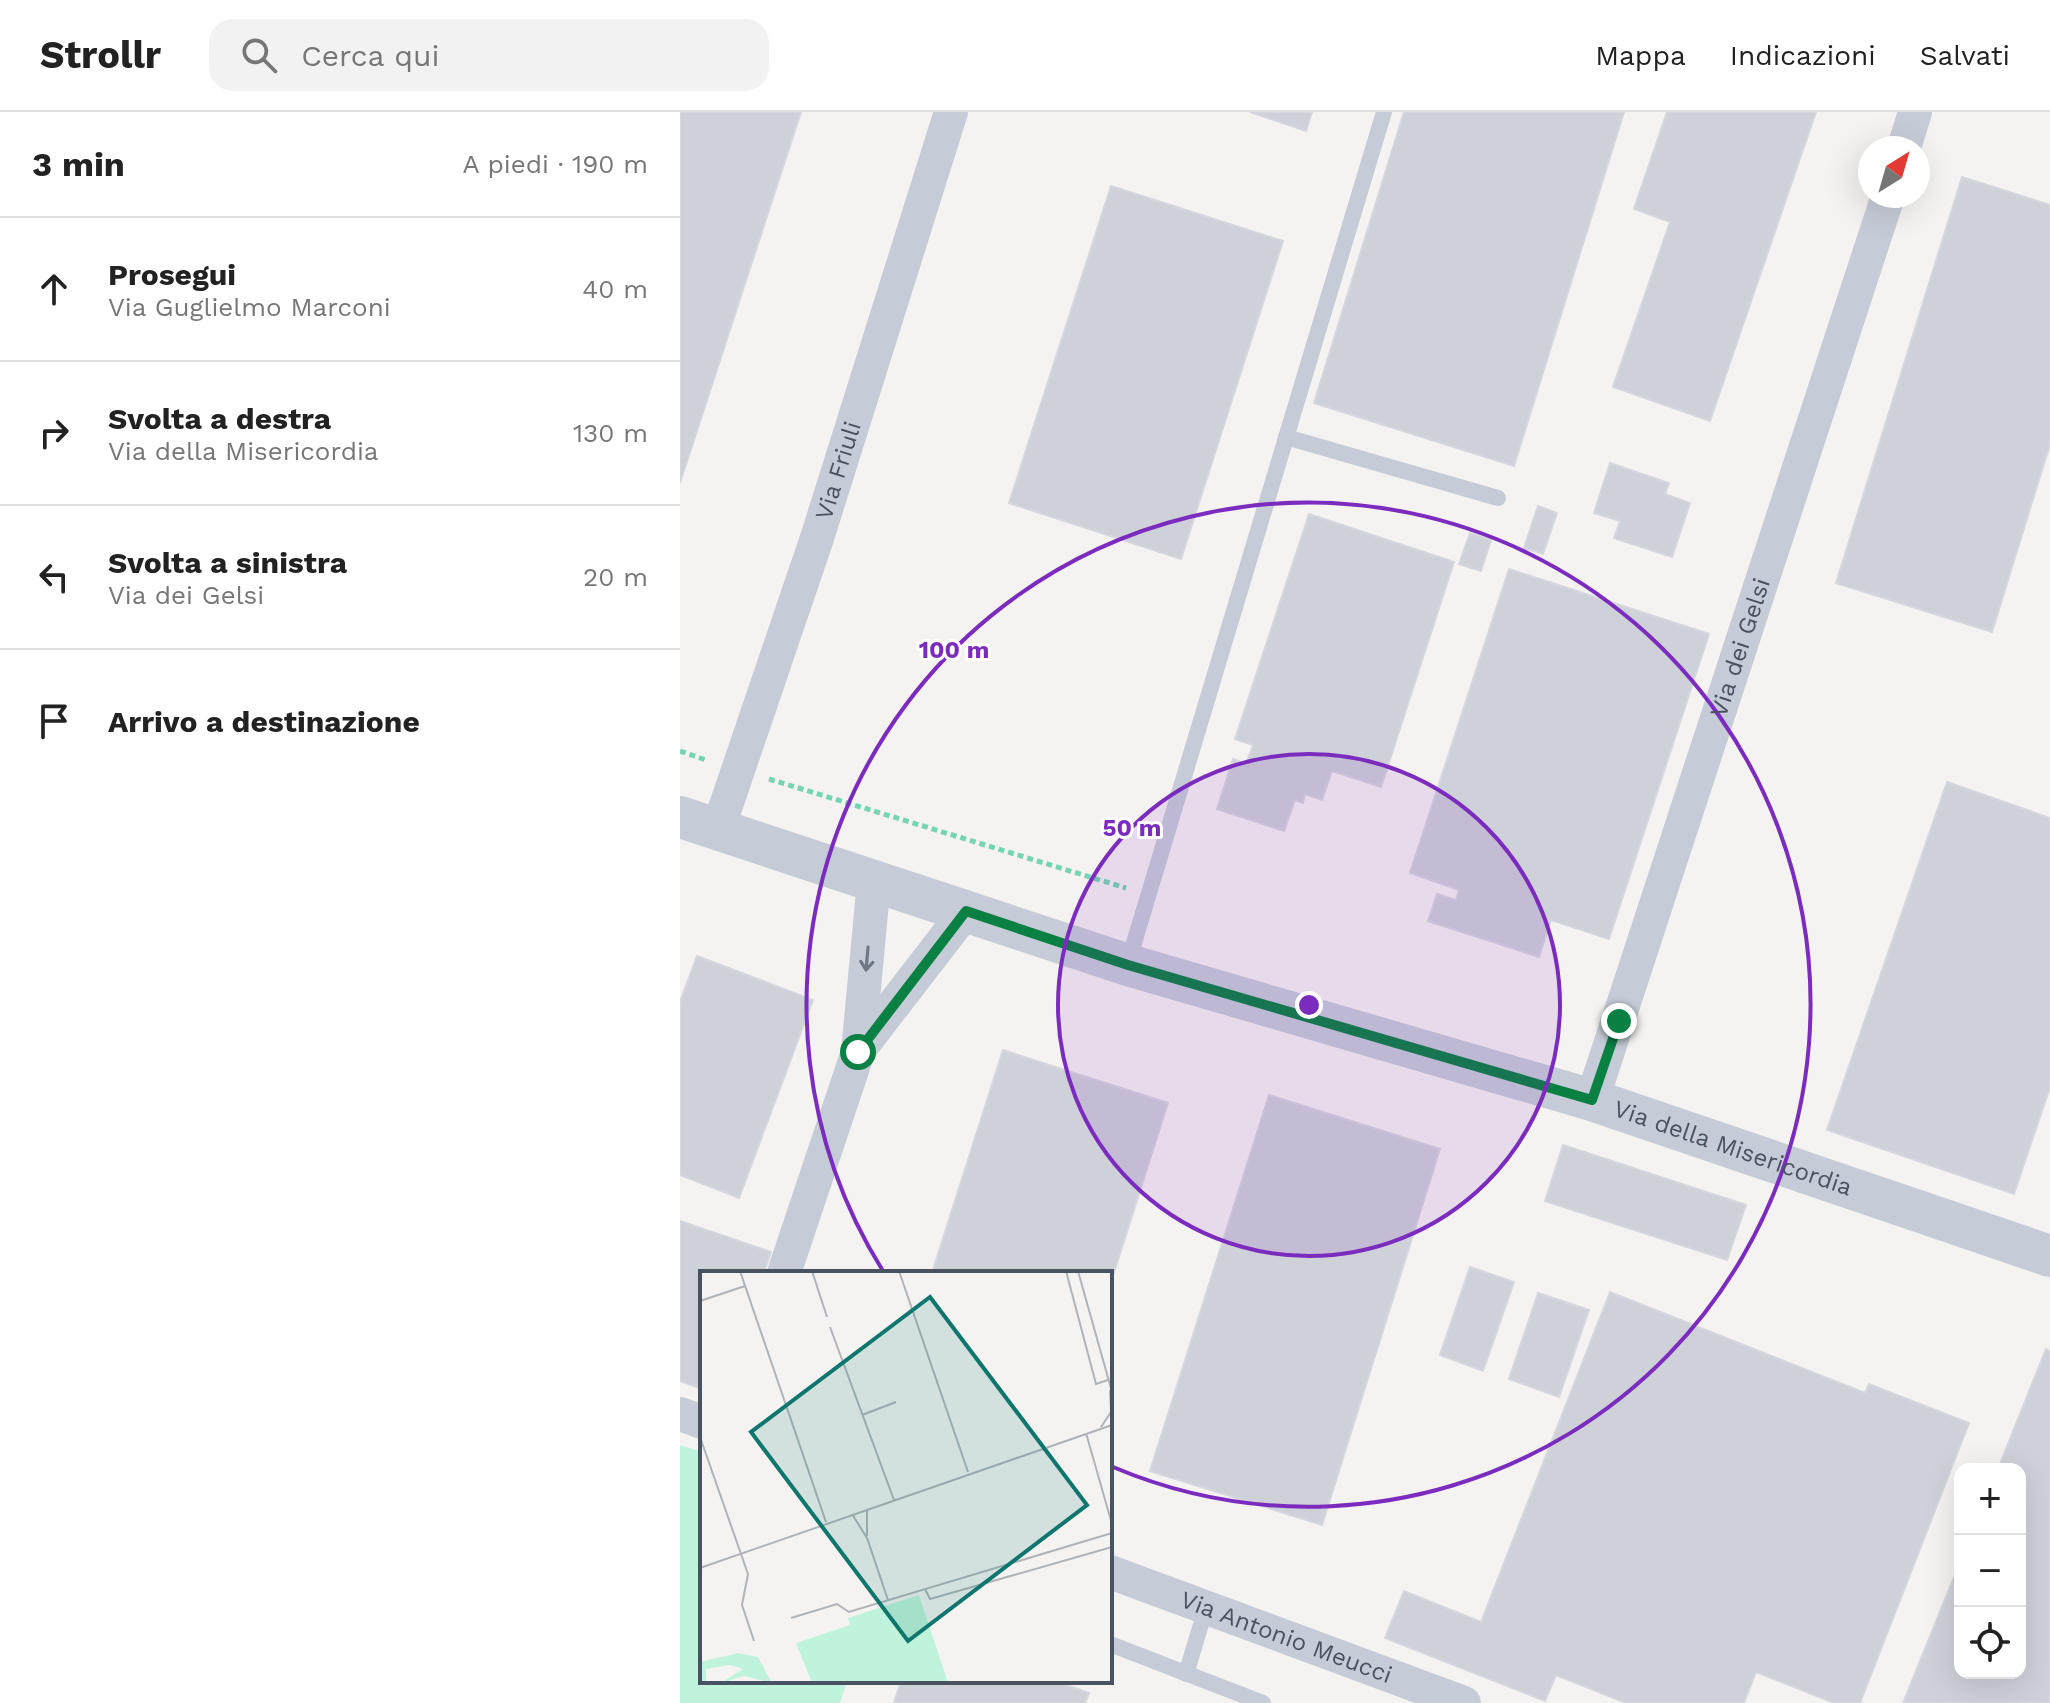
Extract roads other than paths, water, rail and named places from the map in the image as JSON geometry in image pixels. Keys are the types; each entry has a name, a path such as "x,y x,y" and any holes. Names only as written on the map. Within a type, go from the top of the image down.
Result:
{"street":[{"name":"Via Friuli","path":"699,823 738,770 817,538 951,112"},
{"path":"1908,136 1915,112"},
{"name":"Via dei Gelsi","path":"1592,1100 1884,208"},
{"name":"Via della Misericordia","path":"699,823 1128,965 1592,1100 2050,1256"},
{"path":"785,1271 858,1052 874,881"},
{"path":"858,1052 966,911"},
{"path":"680,1414 700,1421"},
{"name":"Via Antonio Meucci","path":"1112,1573 1464,1703"}],"lane":[{"path":"1128,965 1384,112"},
{"path":"1286,437 1498,498"},
{"path":"1186,1674 1206,1608"},
{"path":"1112,1645 1263,1703"}]}
